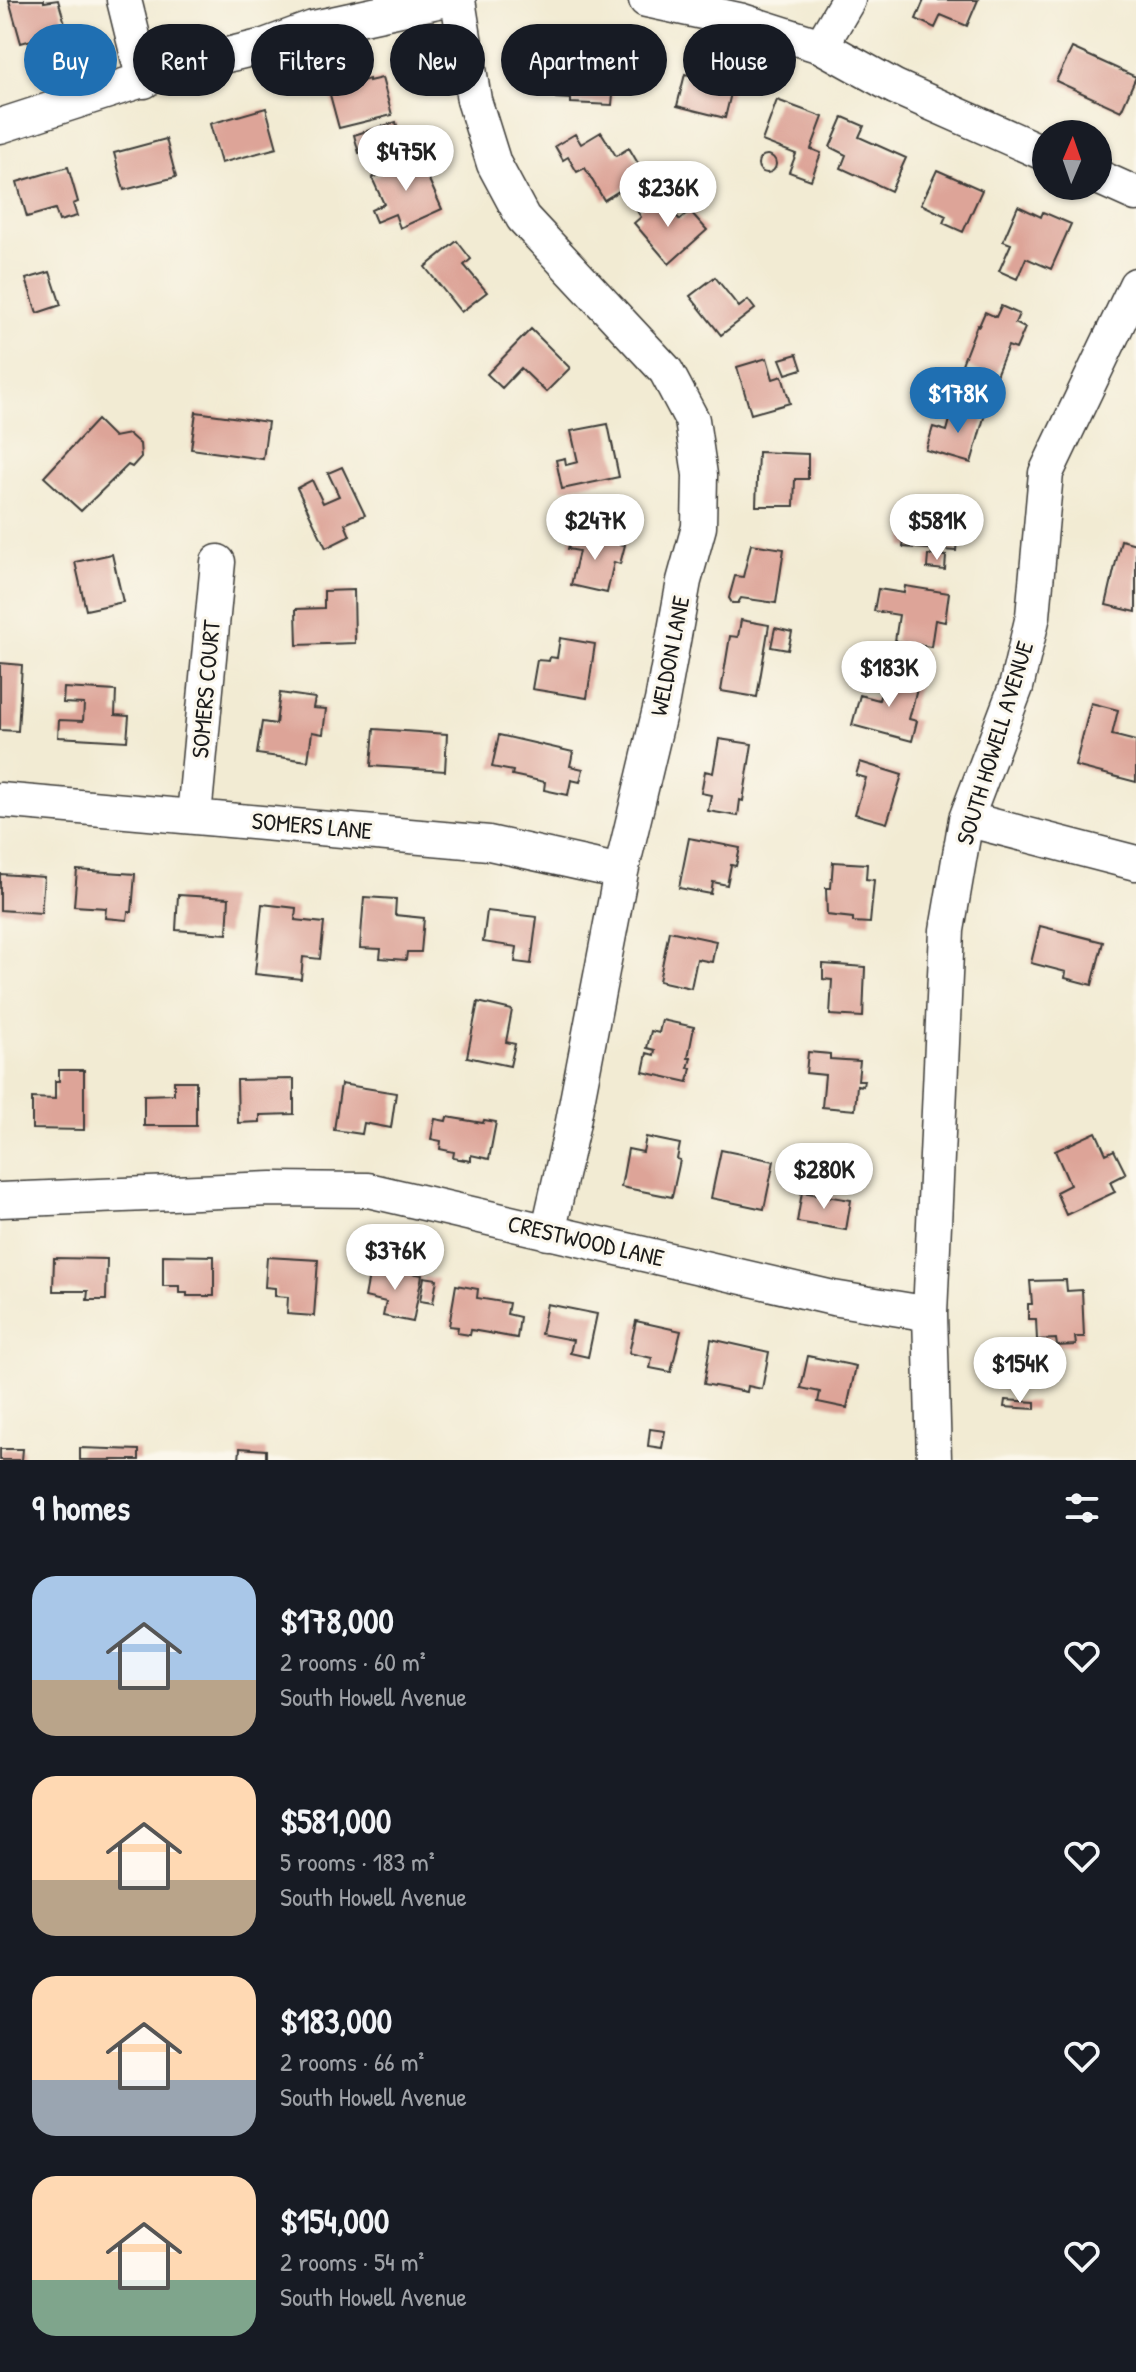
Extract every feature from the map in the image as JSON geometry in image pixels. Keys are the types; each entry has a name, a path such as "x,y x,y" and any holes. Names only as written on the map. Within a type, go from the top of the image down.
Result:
{"street":[{"path":"124,0 133,36"},
{"path":"235,53 313,28 443,0"},
{"name":"WELDON LANE","path":"458,0 474,100 494,164 523,218 666,371 692,420 700,475 699,527 684,581 662,701 621,872 572,1127 548,1233"},
{"path":"646,0 739,20 821,46 895,87 1032,148"},
{"path":"821,46 848,0"},
{"path":"0,126 133,84"},
{"path":"1112,183 1136,194"},
{"name":"SOUTH HOWELL AVENUE","path":"934,1460 930,1314 947,930 966,819 1016,687 1033,616 1046,473 1122,349 1136,285"},
{"name":"SOMERS COURT","path":"194,816 218,562"},
{"name":"SOMERS LANE","path":"0,800 489,843 621,872"},
{"path":"966,819 1136,863"},
{"name":"CRESTWOOD LANE","path":"0,1200 272,1189 368,1190 833,1298 930,1314"}],"building":[{"path":"9,0 58,0 65,24 24,24 24,42 21,43"},
{"path":"924,0 978,0 967,26 941,15 935,28 916,19"},
{"path":"1072,48 1136,77 1121,111 1056,81"},
{"path":"382,78 392,115 339,128 330,96 374,96 374,80"},
{"path":"683,82 683,96 730,96 725,118 677,106"},
{"path":"613,96 612,105 571,103 571,99 556,98"},
{"path":"777,100 823,117 811,149 821,153 811,180 789,172 796,154 762,141"},
{"path":"266,108 277,148 221,163 210,124"},
{"path":"843,117 864,126 859,137 906,158 891,191 841,168 846,155 830,147"},
{"path":"396,122 401,140 359,153 354,135"},
{"path":"601,132 616,156 629,148 639,165 629,172 635,181 604,200 585,168 577,172 568,157 563,160 555,146 575,134 581,144"},
{"path":"166,139 176,177 124,190 114,153"},
{"path":"418,155 442,209 400,228 395,214 376,222 371,210 384,204 372,178"},
{"path":"767,155 776,164 767,173 758,164"},
{"path":"68,167 78,202 73,204 77,216 59,221 55,209 27,217 17,182"},
{"path":"937,170 982,190 963,232 943,223 946,216 921,204"},
{"path":"650,200 655,205 662,200 680,220 690,211 707,230 669,264 634,223 641,217 637,211"},
{"path":"1018,206 1041,217 1043,212 1071,224 1051,269 1026,258 1017,279 999,271 1011,244 1003,241"},
{"path":"457,241 471,259 464,265 487,292 461,312 425,267"},
{"path":"50,272 61,305 37,313 26,279"},
{"path":"715,277 739,307 748,300 755,309 721,335 690,296"},
{"path":"1001,306 1019,314 1015,323 1025,328 1016,349 1008,346 995,378 962,364 985,312 996,317"},
{"path":"531,329 570,368 546,392 521,368 502,388 487,374"},
{"path":"797,354 802,369 786,374 780,359"},
{"path":"767,358 773,379 782,376 790,403 751,414 737,367"},
{"path":"954,405 985,414 971,463 926,450 933,427 947,431"},
{"path":"196,412 268,422 263,459 191,449"},
{"path":"97,420 114,437 129,434 140,444 141,457 132,467 128,465 81,511 44,477"},
{"path":"608,424 619,477 562,489 556,460 565,458 566,465 578,462 571,431"},
{"path":"758,452 808,454 808,479 795,479 794,506 756,506"},
{"path":"342,467 365,515 345,524 350,536 326,548 297,488 312,480 323,503 339,496 328,473"},
{"path":"929,499 960,502 956,551 903,547 905,530 926,532"},
{"path":"572,533 625,545 620,564 614,562 607,593 571,585 579,551 568,549"},
{"path":"1121,540 1136,544 1136,612 1106,605"},
{"path":"751,544 784,549 776,603 741,598 738,603 732,603 729,598 735,576 743,577"},
{"path":"112,554 123,602 86,610 75,562"},
{"path":"928,555 946,556 945,570 927,568"},
{"path":"905,586 949,593 945,622 935,620 931,647 895,641 899,615 874,611 878,589 904,593"},
{"path":"354,590 355,643 297,645 296,609 324,608 324,591"},
{"path":"741,620 769,625 757,697 721,691 730,636 738,637"},
{"path":"775,628 792,632 788,650 771,647"},
{"path":"560,638 595,644 587,698 532,689 537,660 557,658"},
{"path":"909,648 924,652 921,664 900,656 902,649 908,651"},
{"path":"0,663 22,665 18,731 0,730"},
{"path":"886,674 919,682 909,719 917,721 912,741 852,725 860,695 879,700"},
{"path":"64,688 116,691 115,715 129,716 127,741 58,737 59,720 83,721 84,704 63,703"},
{"path":"280,693 315,698 313,708 326,709 323,734 312,732 308,761 257,754 262,722 276,724"},
{"path":"1091,703 1118,710 1112,735 1136,741 1136,782 1075,766"},
{"path":"374,729 447,734 445,771 371,766"},
{"path":"499,735 573,752 570,766 583,769 580,782 571,780 568,795 544,790 545,782 492,767"},
{"path":"719,739 752,744 738,816 708,811 711,795 701,793 705,771 713,773"},
{"path":"860,762 902,775 887,823 855,814 866,778 856,775"},
{"path":"689,838 740,848 736,866 731,865 727,885 713,882 711,894 679,888"},
{"path":"833,862 867,864 866,879 874,880 870,923 827,915 826,888 831,888"},
{"path":"77,870 135,874 132,912 128,912 127,920 105,918 106,908 74,906"},
{"path":"0,874 44,877 41,913 0,910"},
{"path":"178,895 229,898 227,934 176,930"},
{"path":"364,897 396,899 395,915 424,918 421,952 407,952 406,960 380,958 381,949 360,948"},
{"path":"262,904 296,908 295,920 324,923 320,959 303,957 301,979 255,974"},
{"path":"487,911 537,917 531,964 515,962 517,947 483,942"},
{"path":"1040,926 1103,942 1092,985 1065,978 1066,972 1031,963"},
{"path":"669,931 716,941 712,962 697,959 691,988 659,981"},
{"path":"823,964 865,967 863,1017 830,1015 832,980 823,979"},
{"path":"478,1002 512,1010 506,1042 515,1044 510,1066 467,1057"},
{"path":"662,1020 694,1027 688,1058 691,1058 688,1068 691,1068 688,1082 643,1072 647,1053 654,1055 655,1050 647,1048 651,1031 659,1033"},
{"path":"808,1052 830,1054 830,1059 860,1061 858,1080 864,1080 863,1086 857,1085 855,1110 822,1107 825,1075 806,1073"},
{"path":"59,1070 84,1070 84,1130 32,1129 32,1098 55,1099 55,1081 59,1081"},
{"path":"294,1079 294,1114 260,1115 260,1122 238,1123 237,1080"},
{"path":"174,1081 196,1081 196,1126 144,1126 144,1095 174,1094"},
{"path":"341,1084 396,1093 391,1128 364,1123 362,1134 334,1130"},
{"path":"447,1117 496,1122 489,1159 471,1155 471,1161 453,1158 454,1152 440,1149 441,1141 431,1139 435,1119 446,1121"},
{"path":"1096,1132 1106,1154 1114,1150 1126,1174 1110,1182 1115,1192 1066,1215 1056,1192 1070,1185 1055,1151"},
{"path":"646,1137 680,1144 672,1197 621,1187 628,1149 643,1152"},
{"path":"721,1150 774,1161 764,1209 711,1198"},
{"path":"802,1192 851,1200 846,1230 797,1222"},
{"path":"163,1255 214,1256 214,1296 187,1296 187,1293 179,1293 179,1286 163,1286"},
{"path":"267,1257 318,1260 314,1316 287,1314 288,1297 275,1296 275,1288 265,1287"},
{"path":"54,1258 107,1259 106,1300 87,1300 88,1291 53,1291"},
{"path":"371,1265 422,1275 413,1322 383,1316 386,1302 365,1297"},
{"path":"424,1277 437,1279 433,1303 420,1301"},
{"path":"1066,1280 1067,1291 1082,1290 1084,1337 1075,1337 1076,1345 1057,1346 1056,1339 1037,1340 1036,1319 1028,1319 1028,1304 1032,1304 1030,1281"},
{"path":"456,1285 478,1289 477,1298 509,1303 507,1314 520,1317 517,1338 471,1330 470,1335 457,1333 458,1327 449,1326"},
{"path":"547,1304 597,1314 588,1357 570,1353 573,1340 541,1334"},
{"path":"636,1321 681,1331 671,1372 650,1368 652,1358 629,1353"},
{"path":"711,1339 769,1352 762,1389 748,1386 747,1392 704,1384"},
{"path":"808,1356 856,1366 847,1408 818,1402 820,1392 801,1388"},
{"path":"1005,1400 1035,1402 1035,1409 1004,1407"},
{"path":"650,1429 665,1431 662,1448 648,1446"},
{"path":"80,1448 139,1450 139,1460 80,1460"},
{"path":"240,1448 266,1450 266,1460 239,1460"},
{"path":"0,1449 23,1449 22,1460 0,1460"}]}
